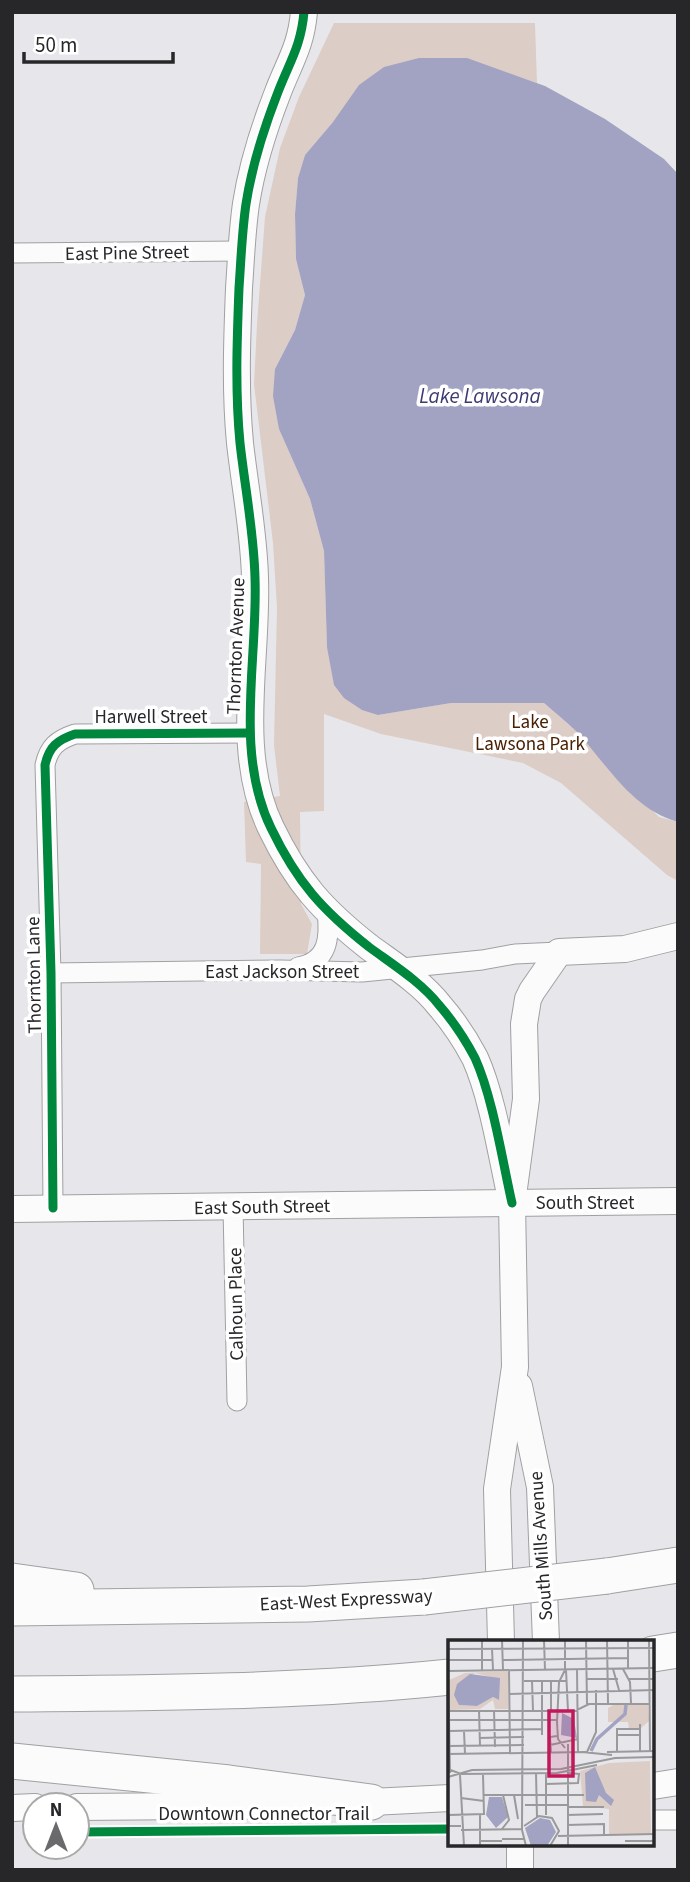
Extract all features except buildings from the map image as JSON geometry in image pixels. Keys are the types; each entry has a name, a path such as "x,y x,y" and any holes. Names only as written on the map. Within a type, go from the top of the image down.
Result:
{"highway":[{"name":"East-West Expressway","path":"12,1608 308,1604 424,1597 678,1565"},
{"path":"12,1581 184,1606"},
{"path":"655,1654 678,1650"},
{"path":"12,1694 273,1690 439,1679"},
{"path":"12,1761 229,1783 370,1802"}],"street":[{"name":"Thornton Avenue","path":"304,12 301,38 280,87 253,167 241,251 237,390 246,496 252,532 256,619 250,733 255,778 269,824 303,886 327,912 436,1001 457,1028 475,1059 486,1091 512,1203"},
{"name":"East Pine Street","path":"12,253 241,251"},
{"name":"Harwell Street","path":"55,743 75,734 250,733"},
{"name":"Thornton Lane","path":"53,1208 46,765 47,753 55,743"},
{"path":"280,970 307,965 320,957 330,933 327,912"},
{"name":"East Jackson Street","path":"51,972 362,972 482,960 515,954 625,949 678,936"},
{"name":"South Mills Avenue","path":"501,1640 497,1489 515,1367 512,1203 526,1099 525,1011 532,991 559,952"},
{"name":"South Street","path":"512,1203 668,1202"},
{"name":"East South Street","path":"12,1209 512,1203"},
{"name":"Calhoun Place","path":"233,1206 237,1401"},
{"name":"South Mills Avenue","path":"515,1367 540,1487 546,1640"},
{"path":"655,1786 678,1782"},
{"path":"91,1807 238,1807 448,1798"},
{"path":"655,1820 678,1819"},
{"path":"520,1847 520,1870"}],"green space":[{"name":"Lake Lawsona Park","path":"334,23 535,23 537,83 507,73 333,122 305,155 298,178 295,214 296,259 305,295 295,330 275,369 279,429 310,499 324,551 327,647 378,715 451,703 544,703 575,730 659,817 678,822 678,881 667,875 561,783 523,763 381,734 324,714 324,811 300,812 301,904 312,924 307,954 260,954 261,864 246,862 244,802 280,796 274,745 277,608 273,543 254,384 265,217 280,148 299,97"}],"water":[{"name":"Lake Lawsona","path":"419,58 467,58 545,86 605,119 664,159 678,174 678,822 662,816 634,797 577,732 544,703 451,703 378,715 362,710 344,698 334,685 327,647 324,551 310,499 279,429 273,396 275,369 295,330 305,295 296,259 295,214 298,178 305,155 359,85 384,67"}],"cycle path":[{"path":"304,12 298,44 263,133 255,161 246,204 242,246 237,385 238,424 255,578 250,705 253,768 260,799 271,828 301,880 338,920 432,997 467,1044 487,1091 512,1203"},
{"path":"53,1208 51,973 45,765 49,753 63,739 75,734 250,733"},
{"name":"Downtown Connector Trail","path":"91,1832 448,1829"}]}
